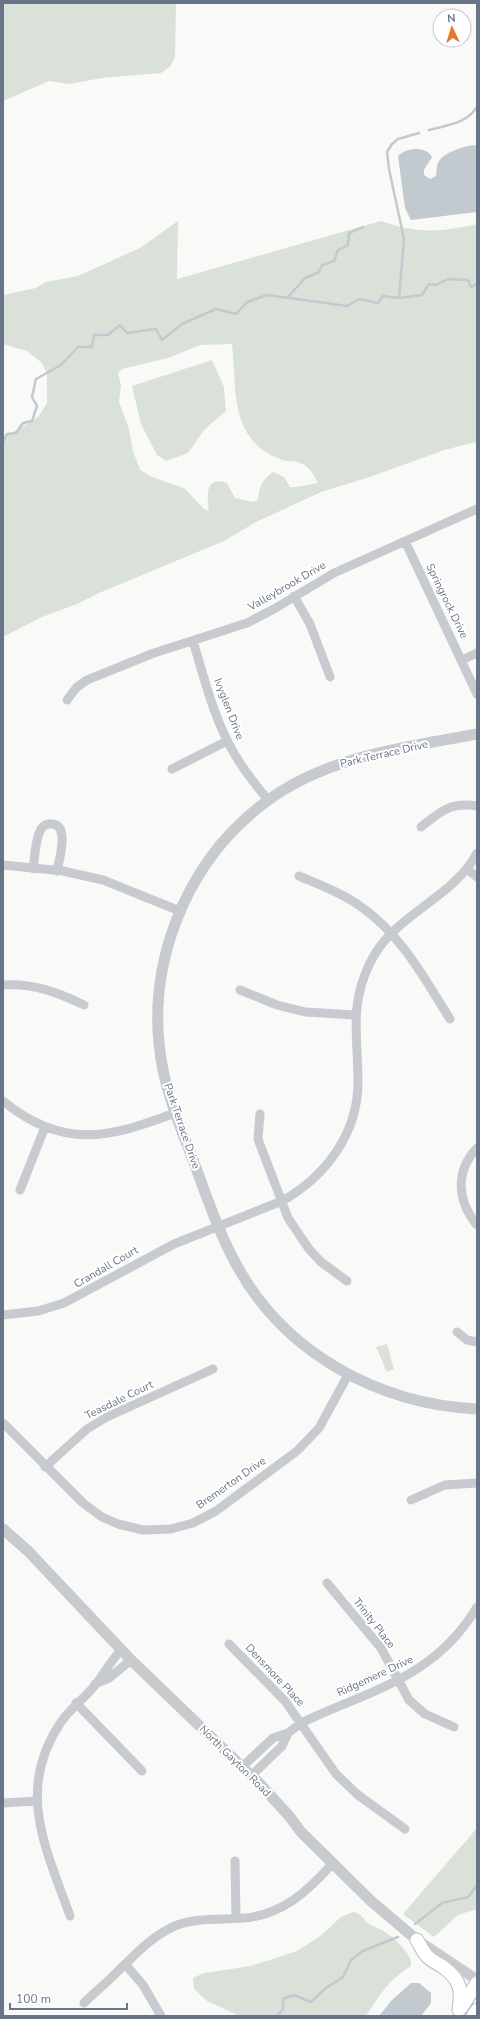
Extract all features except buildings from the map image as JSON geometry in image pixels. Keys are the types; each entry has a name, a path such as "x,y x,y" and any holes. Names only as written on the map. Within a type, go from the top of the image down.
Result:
{"main road":[{"path":"417,1940 427,1956 454,1977 460,1986 462,1995 458,2013"},
{"path":"458,2013 477,1981"},
{"path":"473,2016 477,2010"}],"street":[{"name":"Valleybrook Drive","path":"67,700 76,687 87,680 126,663 247,623 274,609 334,572 477,509"},
{"name":"Springrock Drive","path":"405,541 477,694"},
{"path":"294,596 310,624 330,677"},
{"name":"Ivyglen Drive","path":"193,641 212,702 227,741 238,760 268,800"},
{"path":"462,660 477,653"},
{"name":"Park Terrace Drive","path":"477,734 349,760 307,777 268,800 241,823 222,842 198,876 180,911 163,965 158,1022 162,1069 175,1113 218,1226 237,1266 268,1311 307,1348 348,1375 373,1387 417,1401 441,1406 477,1409"},
{"path":"172,769 227,741"},
{"path":"422,827 447,808 463,804 477,806"},
{"path":"33,869 40,830 45,825 52,824 59,827 62,833 58,871"},
{"name":"Crandall Court","path":"3,1314 38,1311 64,1303 84,1294 147,1257 218,1226 282,1201 295,1194 316,1177 332,1158 346,1134 354,1112 358,1084 355,1015 362,980 370,962 391,933 404,921 441,893 467,869 477,853"},
{"path":"3,865 58,871 103,880 180,911"},
{"path":"467,869 477,877"},
{"path":"299,876 361,906 391,933 403,946 418,967 450,1019"},
{"path":"3,985 24,984 39,987 84,1005"},
{"path":"240,990 276,1005 305,1012 355,1015"},
{"path":"3,1100 17,1112 45,1127 61,1132 84,1135 110,1134 134,1128 175,1113"},
{"path":"260,1114 258,1139 288,1218 306,1246 321,1262 347,1281"},
{"path":"20,1190 45,1127"},
{"path":"477,1148 467,1161 461,1176 460,1188 462,1200 467,1212 477,1225"},
{"path":"457,1332 466,1340 477,1342"},
{"name":"Teasdale Court","path":"46,1467 87,1429 107,1417 213,1370"},
{"name":"Bremerton Drive","path":"3,1423 87,1506 102,1517 118,1524 143,1530 160,1530 184,1526 216,1511 297,1451 319,1428 348,1375"},
{"path":"411,1500 445,1485 477,1483"},
{"name":"North Gayton Road","path":"3,1529 33,1557 131,1660 251,1776 332,1864 370,1901 417,1940 477,1981"},
{"name":"Trinity Place","path":"327,1583 381,1648 406,1696 425,1714 454,1727"},
{"name":"Ridgemere Drive","path":"242,1767 273,1738 288,1733 301,1723 399,1680 420,1669 447,1646 477,1607"},
{"name":"Densmore Place","path":"229,1644 285,1701 336,1774 358,1795 405,1829"},
{"path":"70,1916 45,1843 36,1801 39,1771 46,1748 60,1723 76,1703 95,1684 107,1666 121,1650"},
{"path":"95,1684 109,1678 131,1660"},
{"path":"76,1703 142,1771"},
{"name":"Ridgemere Drive","path":"251,1776 282,1746 288,1733"},
{"path":"3,1803 36,1801"},
{"path":"235,1861 236,1918"},
{"path":"84,2003 149,1941 174,1926 198,1920 254,1917 282,1908 304,1893 332,1864"},
{"path":"125,1964 143,1985 161,2016"}],"shaded area":[{"path":"3,3 176,3 175,57 170,67 161,73 102,78 70,84 49,81 3,101"},
{"path":"474,145 477,146 477,212 411,220 405,208 398,156 411,149 421,149 429,153 432,157 424,170 424,175 430,179 436,176 437,165 440,159 459,148"},
{"path":"178,221 177,279 381,221 418,230 451,229 477,224 477,442 444,450 370,477 321,492 256,522 224,541 99,593 77,604 42,617 3,637 3,438 38,417 47,403 47,374 42,363 27,351 3,344 3,295 36,288 46,282 78,276 140,248","holes":["232,344 238,410 243,425 251,439 263,450 281,460 297,462 305,465 311,471 318,483 290,487 284,477 273,472 262,484 259,491 258,500 252,502 235,498 227,483 220,481 214,482 211,485 208,494 209,511 204,509 184,488 152,477 140,470 133,451 129,429 119,402 121,385 118,373 122,369 168,358 200,345"]},
{"path":"212,360 224,387 226,411 204,430 188,453 166,461 157,455 141,424 132,386"},
{"path":"387,1344 394,1369 387,1372 376,1347"},
{"path":"477,1828 477,1909 458,1915 434,1937 403,1914"},
{"path":"353,1912 362,1916 372,1926 393,1938 407,1953 411,1963 410,1967 390,1982 366,2016 239,2016 207,2001 194,1989 193,1978 204,1973 251,1966 297,1951 319,1937 341,1917"},
{"path":"411,1983 419,1983 431,1993 431,2003 421,2016 379,2016 391,2001"}],"waterway":[{"path":"429,130 456,123 473,113 477,107"},
{"path":"399,298 404,239 389,169 387,152 392,144 398,139 419,133"},
{"path":"288,297 305,278 319,272 322,265 334,261 338,250 348,245 349,233 363,227"},
{"path":"3,442 7,434 16,433 23,423 32,421 37,406 32,397 36,379 61,365 78,347 92,347 94,335 108,335 120,325 127,333 156,329 162,340 182,324 216,309 236,314 247,302 267,295 347,306 359,299 378,303 383,296 399,298 422,295 429,284 436,285 448,279 468,280 471,287 477,284"},
{"path":"415,1924 442,1903 468,1897 477,1885"},
{"path":"277,2016 283,2009 283,1999 294,1995 311,2002 326,1988 343,1977 351,1960 363,1951 398,1937"}]}
